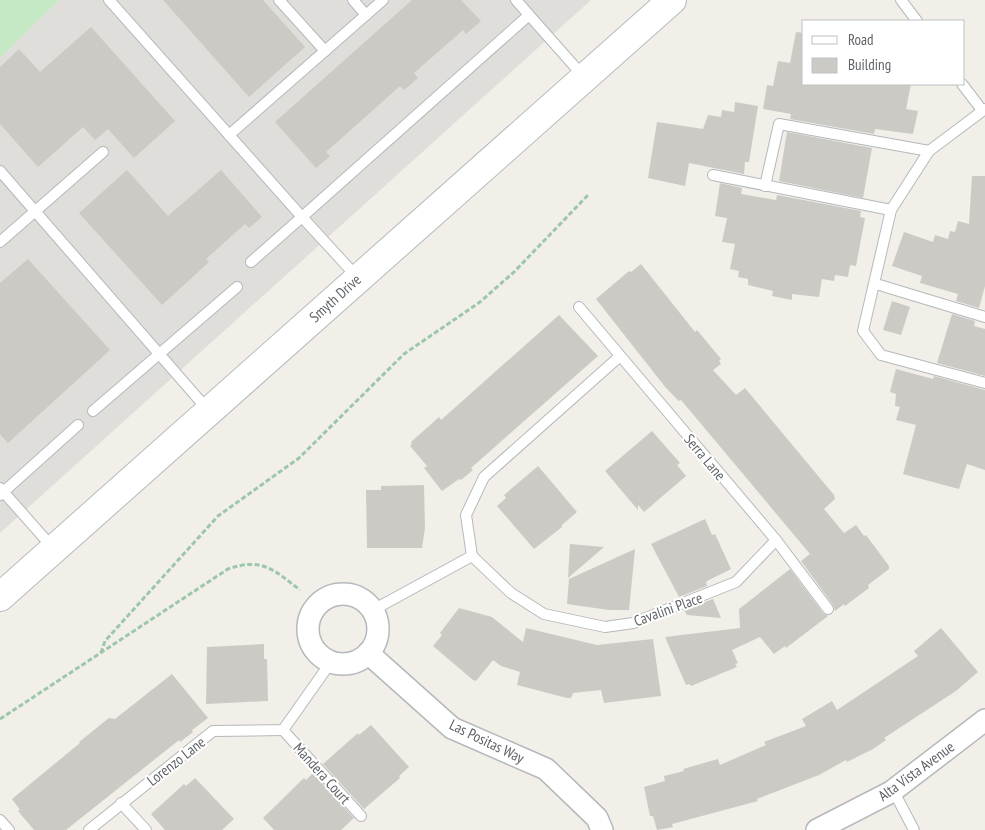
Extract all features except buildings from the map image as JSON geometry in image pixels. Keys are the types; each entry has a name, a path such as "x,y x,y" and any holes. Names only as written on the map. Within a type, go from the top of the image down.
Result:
{"street":[{"name":"Smyth Drive","path":"0,597 672,0"},
{"path":"334,594 345,594 356,596 373,610 376,618 377,637 368,653 351,663 331,662 321,656 309,638 309,621 316,606 334,594"},
{"name":"Las Positas Way","path":"368,653 452,728 546,769 597,818 602,830"},
{"name":"Alta Vista Avenue","path":"817,830 894,790 985,720"}],"lane":[{"path":"109,0 358,278"},
{"path":"278,0 325,51"},
{"path":"353,0 366,15"},
{"path":"229,135 383,0"},
{"path":"516,0 584,77"},
{"path":"900,0 916,20"},
{"path":"251,262 529,15"},
{"path":"963,85 983,110 929,151 891,210 876,284 863,331 880,355 985,383"},
{"path":"765,186 778,124 929,151"},
{"path":"0,242 103,152"},
{"path":"0,171 209,411"},
{"path":"713,175 891,210"},
{"path":"876,284 985,317"},
{"path":"93,412 237,286"},
{"name":"Serra Lane","path":"579,307 776,540 828,609"},
{"path":"373,610 472,556 466,515 484,476 620,357"},
{"path":"54,549 1,491 78,425"},
{"name":"Cavalini Place","path":"472,556 511,593 544,614 605,626 633,623 736,582 776,540"},
{"path":"283,730 331,662"},
{"name":"Lorenzo Lane","path":"90,830 121,803 213,731 283,730"},
{"name":"Mandera Court","path":"283,730 361,816"},
{"path":"894,790 914,830"},
{"path":"121,803 146,830"},
{"path":"0,820 9,830"}],"path":[{"path":"102,653 105,641 218,516 299,458 404,354 480,302 514,272 589,194"},
{"path":"0,719 228,569 242,564 254,563 265,566 300,590"}],"shaded area":[{"path":"59,0 591,0 0,533 0,58"}],"green space":[{"path":"0,0 59,0 0,58"}]}
